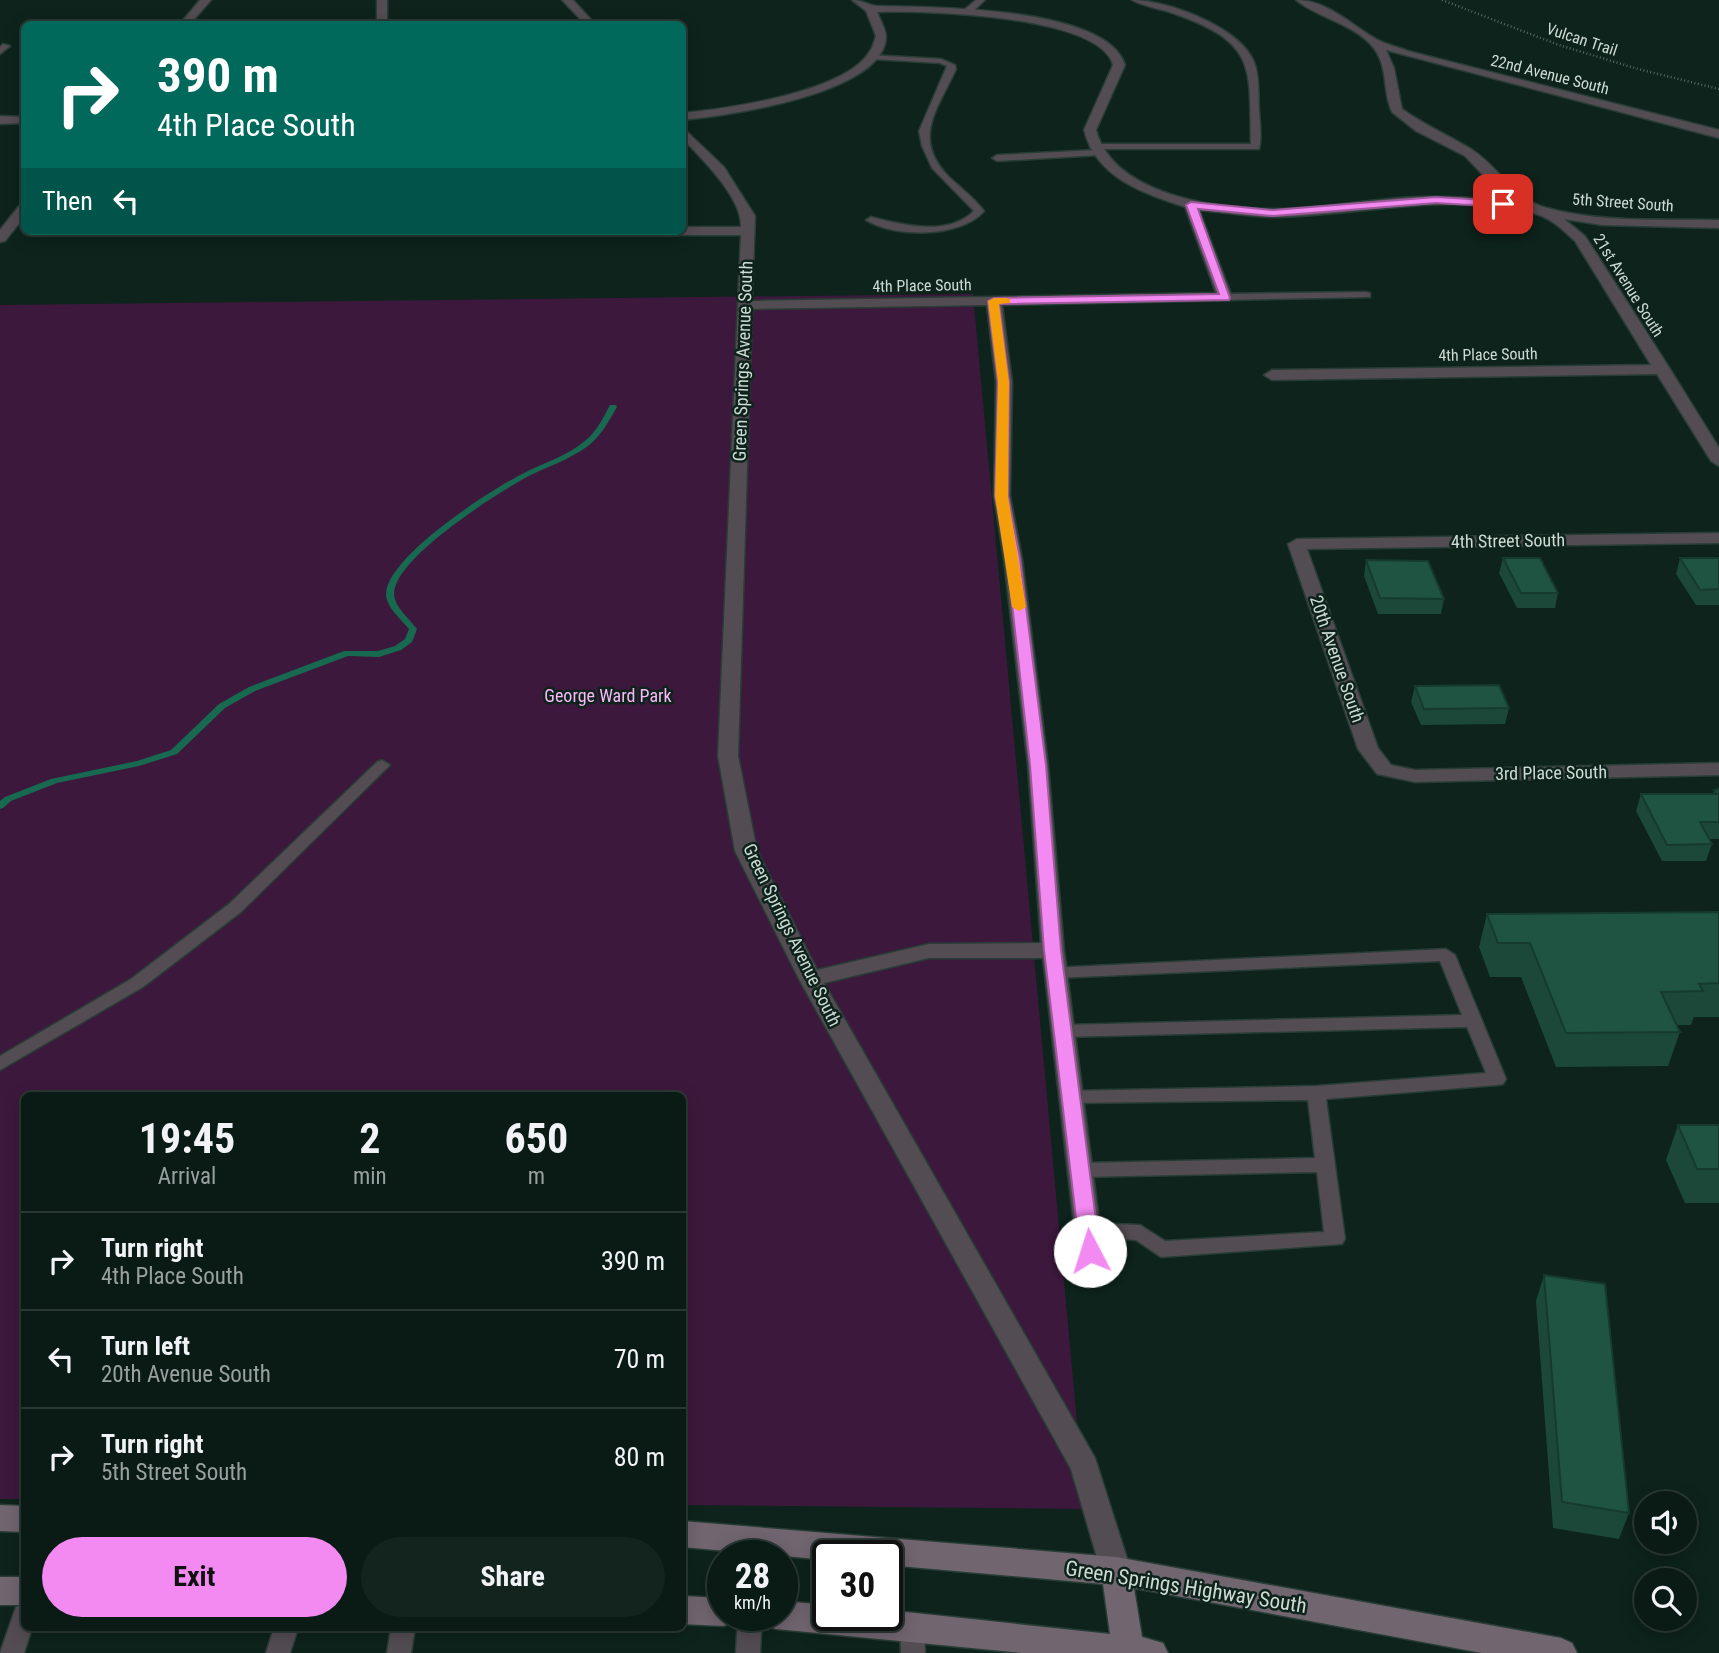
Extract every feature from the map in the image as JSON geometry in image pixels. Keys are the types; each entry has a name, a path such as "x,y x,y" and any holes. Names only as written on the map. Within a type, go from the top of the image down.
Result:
{"main road":[{"path":"0,1518 21,1519"},
{"name":"Green Springs Highway South","path":"686,1534 1116,1571 1561,1653"},
{"name":"Green Springs Avenue South","path":"1116,1571 1137,1652"},
{"path":"0,1591 21,1591"},
{"path":"686,1610 707,1611"},
{"path":"798,1619 913,1639 1137,1652"}],"street":[{"path":"188,21 206,0"},
{"path":"382,0 382,21"},
{"path":"567,0 587,21"},
{"path":"686,116 760,106 812,91 850,73 872,57 881,36 870,9 857,0"},
{"path":"1301,0 1318,7 1374,42"},
{"path":"870,9 893,7 967,12 1065,27 1093,38 1114,51 1119,65 1090,130 1096,150 1118,172 1133,182 1191,205 1225,298"},
{"name":"22nd Avenue South","path":"1374,42 1404,53 1719,134"},
{"name":"21st Avenue South","path":"1374,42 1384,56 1396,110 1420,128 1469,153 1507,192 1564,224 1580,239 1719,461"},
{"path":"0,120 21,120"},
{"name":"Green Springs Avenue South","path":"686,134 726,179 748,216 727,756 746,851 810,979 1085,1467 1116,1571"},
{"name":"5th Street South","path":"1191,205 1273,213 1436,200 1479,201 1602,221 1719,224"},
{"path":"0,238 21,213"},
{"path":"10,226 21,226"},
{"path":"686,231 747,231"},
{"name":"4th Place South","path":"746,305 1225,298"},
{"path":"994,301 1004,382 1002,496 1013,559 1038,765 1054,961 1089,1241"},
{"name":"4th Place South","path":"1272,375 1662,369"},
{"name":"4th Street South","path":"1297,544 1719,538"},
{"name":"20th Avenue South","path":"1297,544 1368,749 1384,770"},
{"name":"3rd Place South","path":"1384,770 1415,776 1719,769"},
{"path":"810,979 929,951 1054,961"}],"lane":[{"path":"967,12 981,0"},
{"path":"997,158 1096,150 1256,147 1250,61 1230,37 1164,6 1136,0"},
{"path":"871,220 901,228 939,228 961,226 973,220 979,211 944,180 929,156 923,131 951,65 941,61 872,57"},
{"path":"1225,298 1366,295"},
{"path":"0,1064 137,983 234,908 382,765"},
{"path":"1054,961 1446,956 1497,1079 1316,1093 1071,1096"},
{"path":"1063,1031 1474,1021"},
{"path":"1089,1241 1140,1233 1161,1249 1335,1239 1316,1093"},
{"path":"1081,1170 1325,1165"},
{"path":"12,1653 21,1624"},
{"path":"278,1653 285,1631"},
{"path":"399,1653 403,1631"},
{"path":"748,1653 749,1631"}],"path":[{"name":"Vulcan Trail","path":"1442,0 1559,45 1638,69 1719,89"}],"green space":[{"name":"George Ward Park","path":"973,294 1085,1509 686,1505 686,1092 21,1092 21,1499 0,1499 0,305"}],"building":[{"path":"1503,558 1540,558 1558,593 1521,593"},
{"path":"1680,558 1719,558 1719,589 1700,590"},
{"path":"1366,560 1428,561 1444,599 1380,598"},
{"path":"1499,685 1509,708 1424,709 1415,686"},
{"path":"1719,789 1719,822 1700,822 1712,844 1667,845 1641,794 1717,794 1714,790"},
{"path":"1719,912 1719,983 1699,984 1703,991 1661,992 1680,1032 1566,1033 1530,943 1498,943 1487,914"},
{"path":"1678,1125 1719,1125 1719,1169 1697,1169"},
{"path":"1544,1275 1605,1284 1629,1513 1562,1502"}],"waterway":[{"path":"0,806 8,799 54,781 139,763 174,752 222,706 252,689 347,653 379,654 398,648 409,640 413,629 396,608 390,594 393,580 404,565 442,530 486,500 526,474 584,445 597,433 613,407"}],"slow traffic":[{"path":"1006,301 994,301 1004,382 1002,496 1019,607"}],"route":[{"path":"1090,1251 1053,950 1038,765 1013,559 1002,496 1004,382 994,301 1225,298 1191,205 1273,213 1436,200 1503,204"}]}
